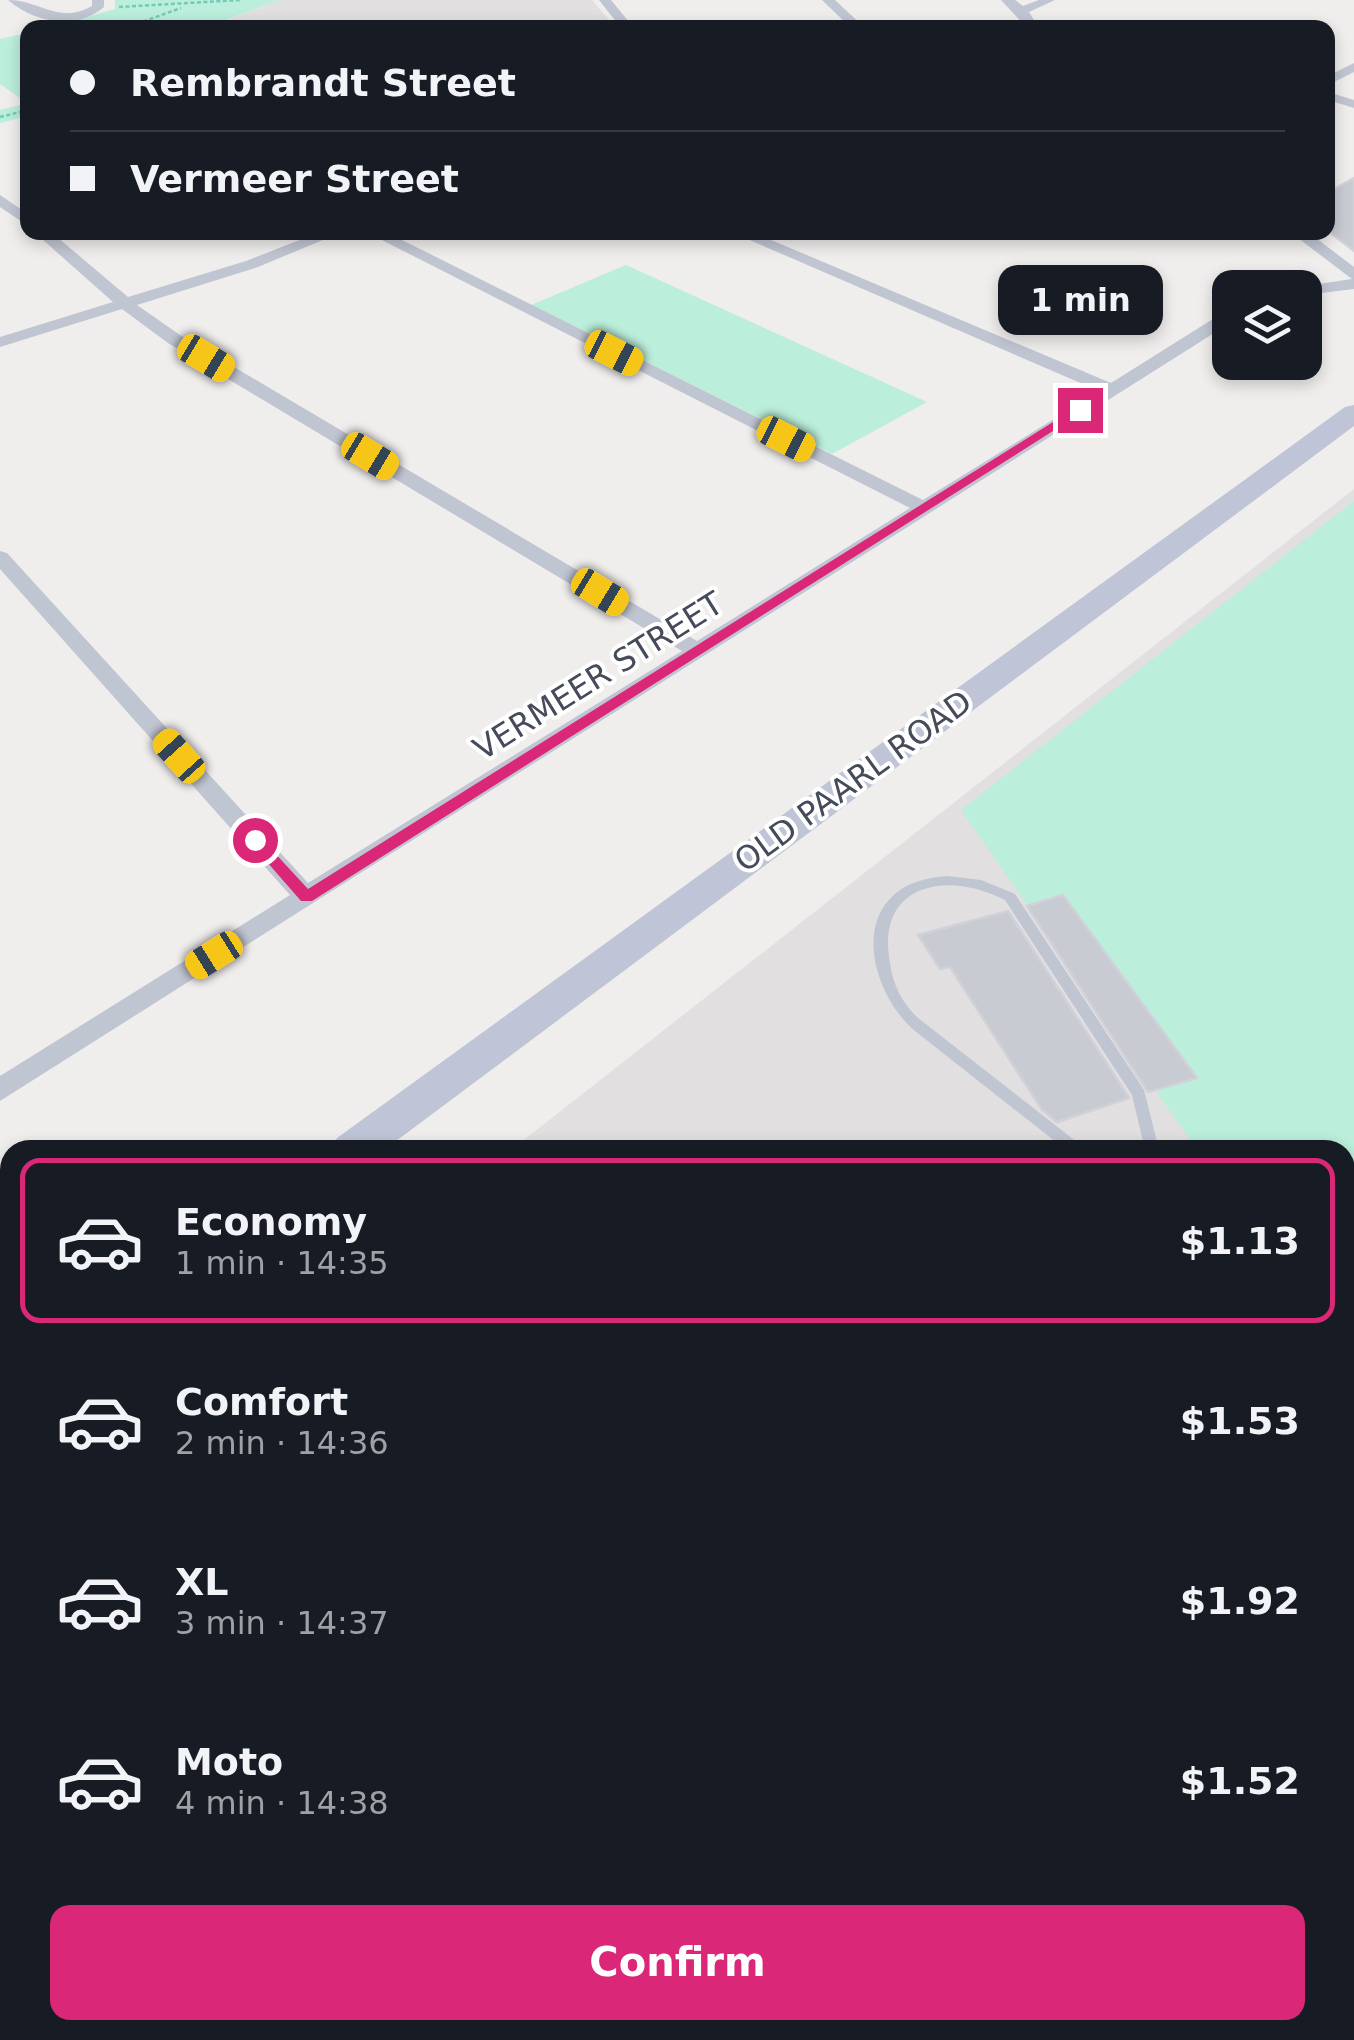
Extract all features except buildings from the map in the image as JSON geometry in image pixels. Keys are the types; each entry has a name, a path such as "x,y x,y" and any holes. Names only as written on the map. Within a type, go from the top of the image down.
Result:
{"main road":[{"name":"OLD PAARL ROAD","path":"366,1140 1354,413"}],"street":[{"path":"14,0 36,14 53,18 76,17 98,4"},
{"path":"604,0 621,20"},
{"path":"828,0 850,20"},
{"path":"1008,0 1028,20"},
{"path":"1022,11 1049,0"},
{"path":"0,200 20,216"},
{"path":"50,240 174,339 698,651"},
{"path":"0,342 252,264 314,240"},
{"path":"388,240 924,508"},
{"path":"757,240 1112,390"},
{"path":"1308,240 1354,275"},
{"path":"1322,288 1354,284"},
{"name":"VERMEER STREET","path":"0,1090 1212,327"},
{"path":"0,558 306,897"}],"lane":[{"path":"1064,1140 902,1011 886,977 882,942 888,909 905,893 930,884 970,881 1010,897 1139,1094 1150,1140"}],"path":[{"path":"98,4 188,5 240,0"},
{"path":"147,20 188,5"}],"shaded area":[{"path":"280,0 592,0 609,20 228,20"},
{"path":"1354,489 1354,1140 524,1140"}],"green space":[{"path":"115,0 280,0 226,20 76,20 115,9"},
{"path":"20,35 20,98 0,84 0,39"},
{"path":"20,105 20,118 0,123 0,110"},
{"path":"626,265 927,402 832,454 531,305"},
{"path":"1354,501 1354,1140 1190,1140 961,810"}],"route":[{"path":"255,840 306,897 1080,410"}]}
